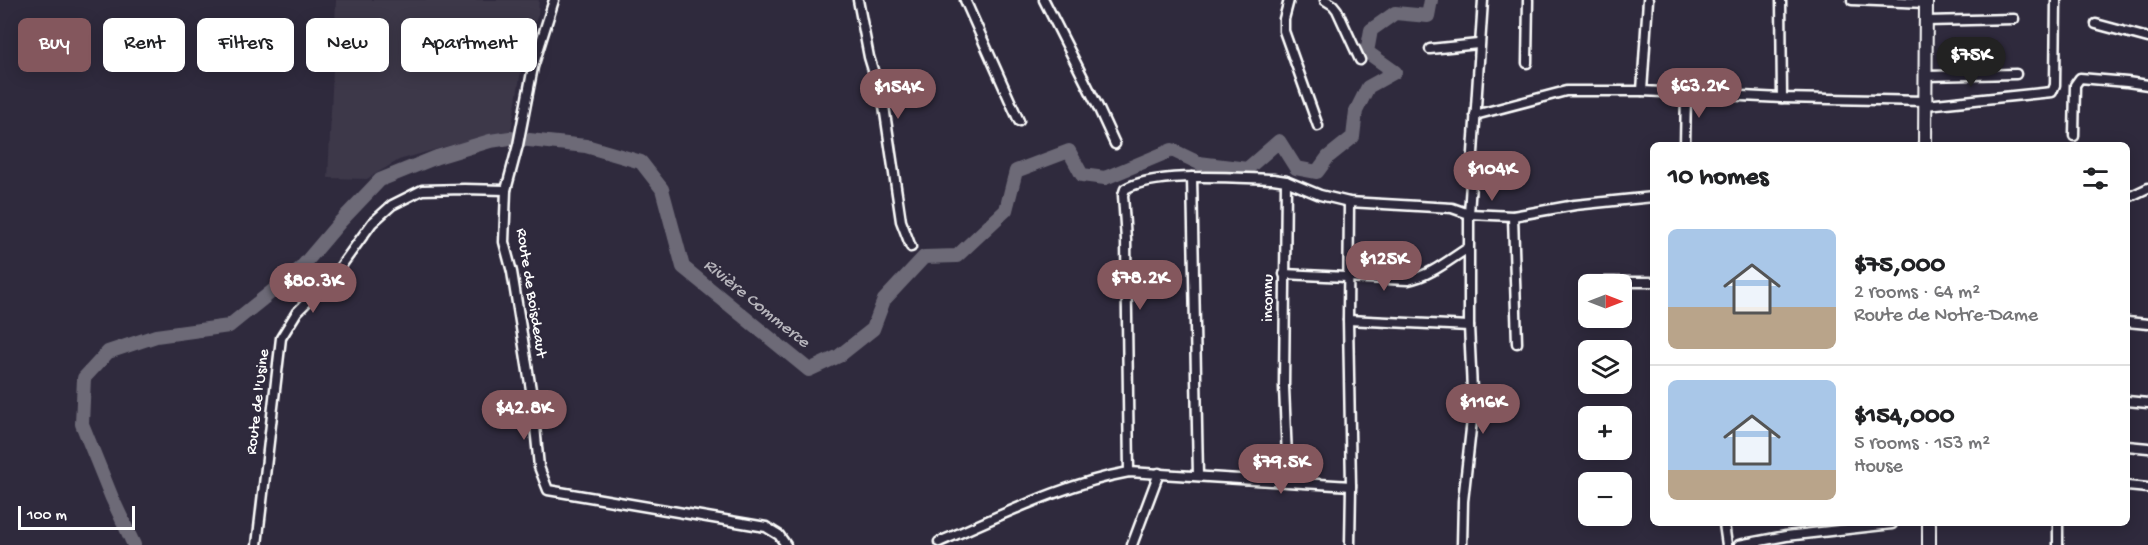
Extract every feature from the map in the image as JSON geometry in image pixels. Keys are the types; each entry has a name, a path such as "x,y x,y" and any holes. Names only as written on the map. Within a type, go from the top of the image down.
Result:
{"street":[{"name":"Route de Boisdeaut","path":"554,0 532,67 518,145 506,190 504,242 512,272 532,396 539,467 548,490 766,527 779,535 786,545"},
{"path":"858,0 869,57 884,106 901,221 911,247"},
{"path":"965,0 1019,121"},
{"path":"1044,0 1115,144"},
{"path":"1289,0 1284,19 1284,31 1318,126"},
{"path":"1325,0 1337,10 1360,60"},
{"path":"1462,545 1463,501 1473,411 1468,248 1478,44 1483,0"},
{"path":"1527,63 1528,0"},
{"path":"1642,91 1648,0"},
{"path":"1781,0 1782,98"},
{"path":"1852,0 1926,1 1925,142"},
{"path":"1475,115 1566,92 1642,91 1926,103 2052,92 2055,85 2056,0"},
{"path":"1926,21 2014,19"},
{"path":"2096,24 2148,38"},
{"path":"1430,49 1478,44"},
{"path":"1926,76 2016,74"},
{"path":"2074,136 2075,85 2080,78 2148,86"},
{"path":"1685,142 1686,93"},
{"path":"1192,177 1198,475"},
{"path":"1129,472 1126,240 1123,195 1125,189 1133,184 1192,177 1273,179 1349,202 1452,208 1469,214 1513,216 1575,205 1650,197"},
{"name":"inconnu","path":"1286,182 1284,387 1288,481"},
{"path":"2130,197 2148,188"},
{"name":"Route de l'Usine","path":"257,545 281,338 297,312 336,273 372,223 392,205 422,190 506,190"},
{"path":"1349,202 1350,545"},
{"path":"1513,216 1517,343"},
{"path":"1284,274 1408,280 1434,270 1468,248"},
{"path":"1632,282 1650,282"},
{"path":"1348,320 1469,326"},
{"path":"2130,322 2148,324"},
{"path":"2130,401 2148,403"},
{"path":"2130,446 2148,448"},
{"path":"939,542 1069,487 1095,478 1129,472 1351,486"},
{"path":"1132,545 1160,473"},
{"path":"2130,486 2148,488"},
{"path":"1724,526 1727,545"},
{"path":"1739,545 1786,536 1874,526"},
{"path":"1929,526 1929,545"},
{"path":"2058,526 2058,545"}],"shaded area":[{"path":"336,0 539,0 537,18 401,18 401,72 521,72 511,132 399,160 367,179 328,178 333,72 389,72 389,18 335,18"}],"waterway":[{"name":"Rivière Commerce","path":"134,545 82,424 84,378 108,352 156,336 229,326 301,268 380,180 437,157 490,141 510,138 586,146 641,162 662,189 683,267 809,370 839,356 873,329 884,300 924,257 957,256 1006,210 1016,171 1069,151 1082,175 1105,178 1172,150 1199,163 1247,169 1279,141 1296,168 1317,172 1328,157 1353,137 1356,111 1368,87 1395,72 1367,52 1371,30 1395,13 1428,16 1431,0"}]}
